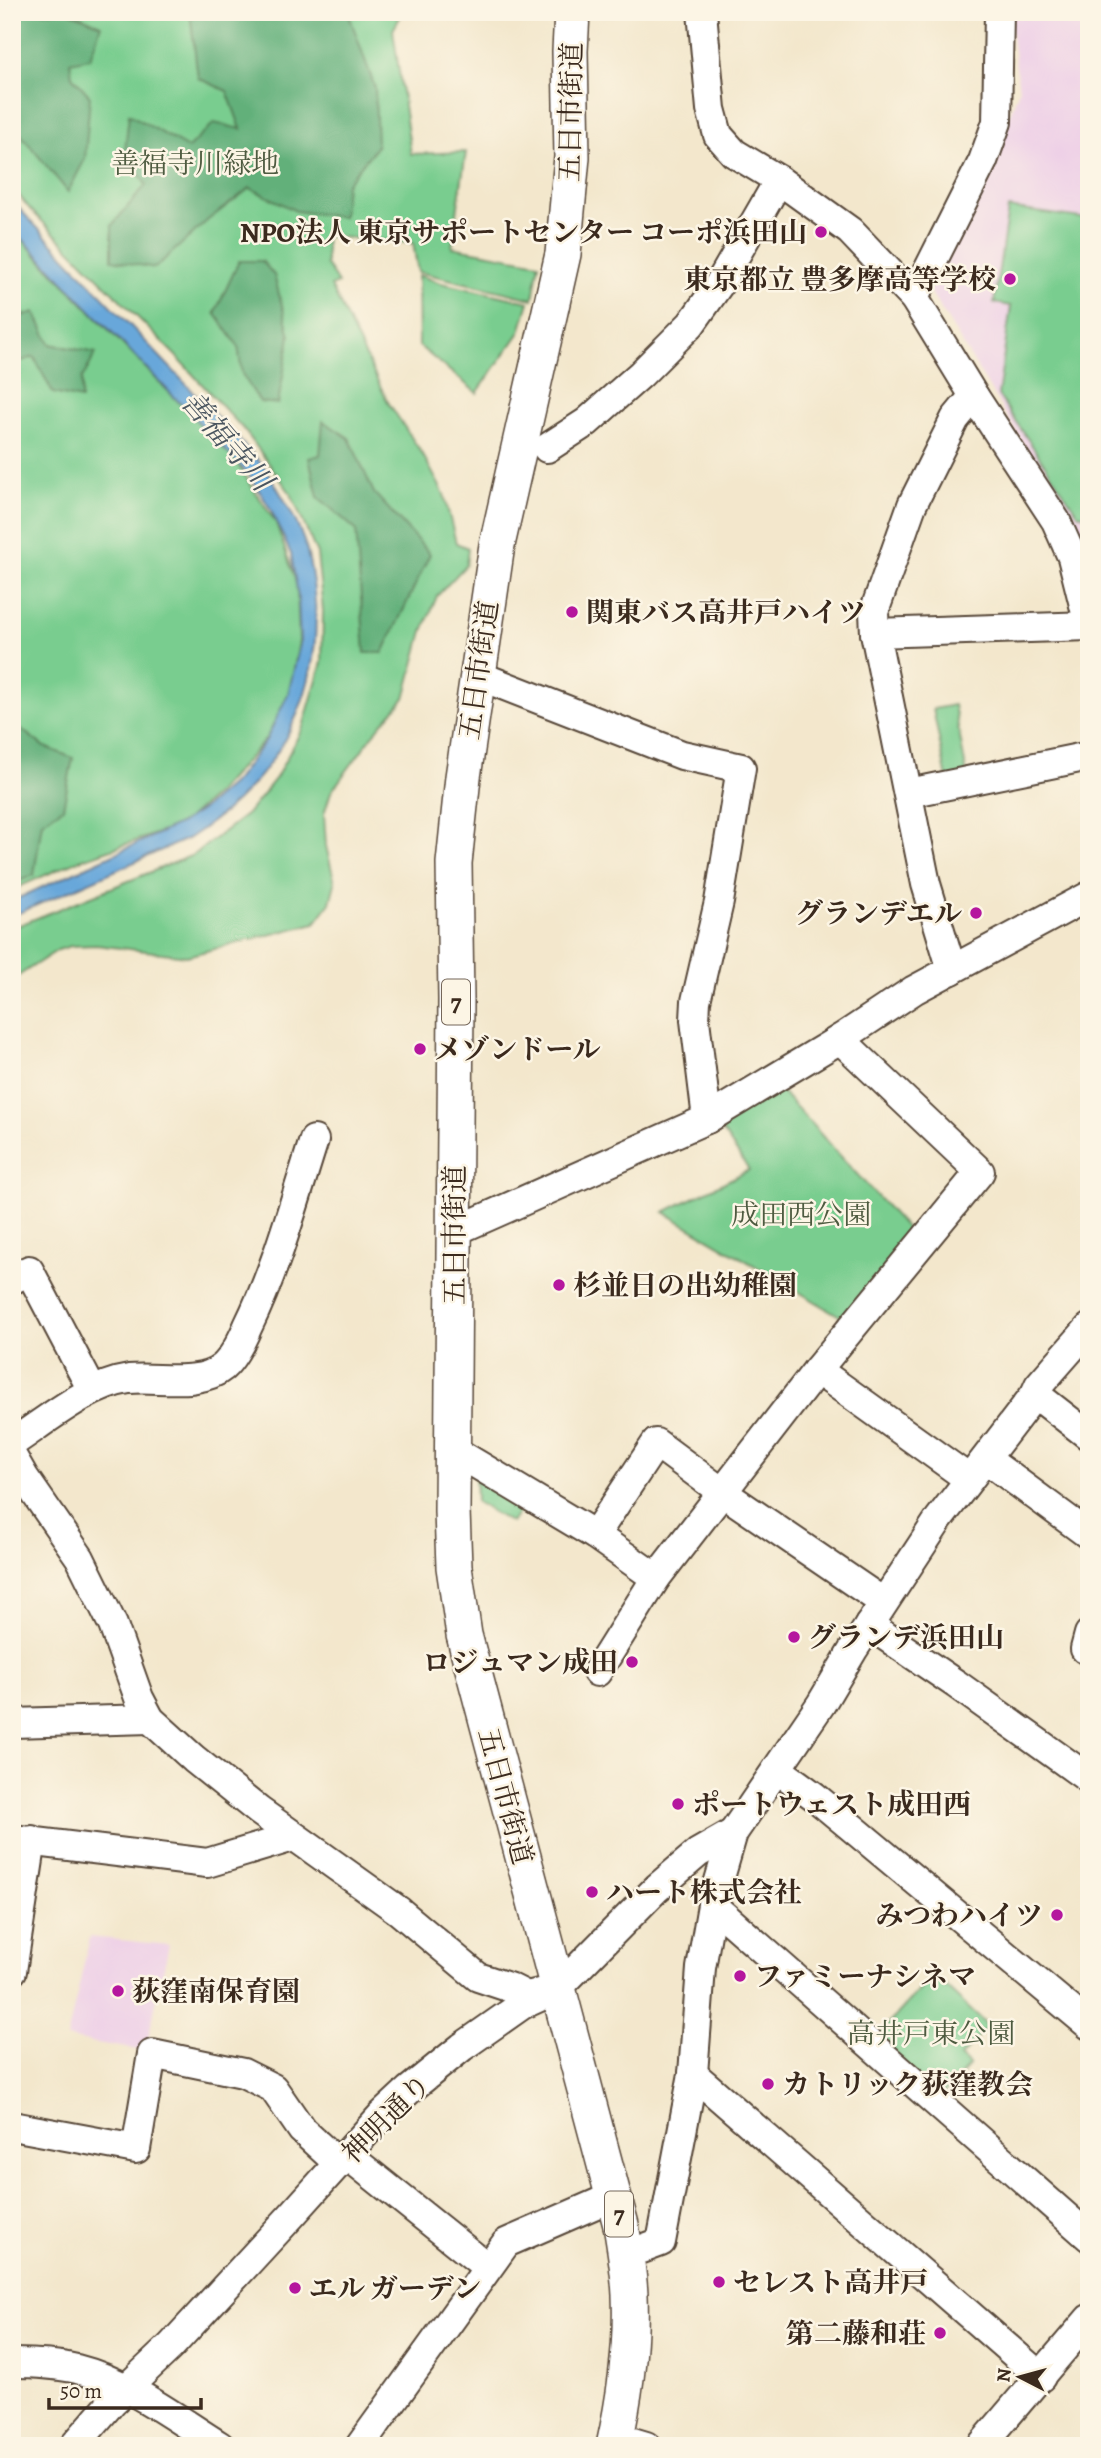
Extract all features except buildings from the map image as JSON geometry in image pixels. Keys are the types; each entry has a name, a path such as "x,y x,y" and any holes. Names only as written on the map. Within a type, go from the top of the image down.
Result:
{"main road":[{"name":"五日市街道","path":"572,12 572,157 563,254 497,545 477,675 454,863 456,1000 452,1511 454,1567 464,1635 614,2196 626,2255 630,2322 625,2385 625,2443"}],"street":[{"path":"702,12 711,109 718,135 734,153 779,180 850,231 914,298 974,397 1081,554 1089,626 875,633"},
{"path":"914,298 982,161 997,122 999,12"},
{"path":"547,448 587,422 691,324 718,286 779,180"},
{"path":"952,970 926,884 875,633 874,612 912,505 955,419 974,397"},
{"path":"477,675 682,755 741,768 719,902 696,1001 695,1020 707,1119"},
{"path":"909,793 1089,756"},
{"path":"453,1232 707,1119 839,1039 891,1003 1089,896"},
{"path":"597,1672 656,1578 817,1370 980,1172 839,1039"},
{"path":"12,1443 92,1390 113,1382 128,1379 192,1378 222,1367 239,1346 258,1307 314,1140"},
{"path":"12,1280 29,1270 92,1390"},
{"path":"626,2255 661,2242 693,2074 701,1968 712,1905 733,1833 821,1704 876,1613 939,1519 1035,1394 1039,1385 1089,1328"},
{"path":"817,1370 1089,1535"},
{"path":"1035,1394 1089,1436"},
{"path":"595,1535 656,1443 876,1613 956,1684 1089,1779"},
{"path":"453,1450 595,1535 656,1578"},
{"path":"12,1456 80,1558 113,1625 139,1698 150,1719 194,1759 293,1837 399,1911 478,1977 527,1996 557,1989"},
{"path":"12,1723 150,1719"},
{"path":"777,1769 814,1796 1089,2025"},
{"name":"神明通り","path":"74,2446 112,2402 170,2346 381,2116 462,2047 522,2005 557,1989 657,1888 698,1853 733,1833"},
{"path":"12,1971 22,1840 207,1863 293,1837"},
{"path":"712,1905 1089,2237"},
{"path":"12,2126 136,2149 152,2054 243,2073 273,2088 302,2130 487,2267"},
{"path":"693,2074 1041,2377"},
{"path":"360,2446 506,2243 614,2196"},
{"path":"981,2446 1089,2319"},
{"path":"12,2363 77,2369 127,2388 220,2446"}],"shaded area":[{"name":"東京都立 豊多摩高等学校","path":"1009,12 1089,12 1089,545 1086,546 1078,542 1062,506 928,288 993,159 1019,90"},
{"name":"荻窪南保育園","path":"90,1937 169,1945 145,2051 67,2038"}],"green space":[{"name":"善福寺川緑地","path":"12,12 403,12 393,30 411,154 466,152 452,247 539,263 533,299 418,272 413,243 326,236 326,264 338,283 331,286 388,402 423,455 444,494 456,543 468,548 466,565 437,596 423,631 405,698 380,726 331,792 324,814 326,846 335,883 330,903 315,923 187,956 96,945 71,946 58,950 12,980 12,928 193,855 247,814 276,778 303,727 322,662 323,611 317,554 291,494 245,431 176,356 29,208 12,187"},
{"path":"12,12 70,12 101,25 90,58 70,62 72,76 90,96 85,159 68,192 12,124"},
{"path":"190,12 348,12 375,88 377,146 346,184 343,217 296,211 250,188 208,220 155,268 112,260 112,225 146,185 125,150 129,114 188,148 214,123 241,129 227,91 198,78"},
{"path":"1008,208 1089,219 1089,517 1078,514 998,395 1011,306 994,303"},
{"path":"12,227 234,459 276,523 297,585 299,641 290,693 266,739 217,793 181,825 77,861 12,890"},
{"path":"239,261 262,261 274,275 290,336 278,404 260,402 242,374 238,346 215,313"},
{"path":"418,275 441,283 529,302 520,332 477,393 419,346"},
{"path":"35,312 50,344 96,353 82,379 81,399 53,393 34,357 12,364 12,319"},
{"path":"323,421 349,438 374,493 430,554 383,653 365,653 356,530 318,497 309,458 320,455"},
{"path":"954,705 967,775 947,779 933,709"},
{"path":"12,722 43,746 73,758 63,808 42,822 34,875 12,884"},
{"name":"成田西公園","path":"775,1084 915,1238 848,1321 664,1212 749,1170 715,1120"},
{"path":"475,1468 527,1499 511,1523 476,1502"},
{"name":"高井戸東公園","path":"933,1975 988,2026 960,2057 969,2065 941,2096 873,2041"}],"water":[{"name":"善福寺川","path":"12,201 263,465 304,540 314,595 315,637 309,677 297,714 279,750 255,782 225,812 189,838 12,916 12,901 181,823 204,808 236,780 266,740 288,694 300,644 298,597 291,554 271,510 250,476 12,228"}],"place":[{"name":"NPO法人 東京サポートセンター コーポ浜田山","path":"821,232"},
{"name":"東京都立 豊多摩高等学校","path":"1010,279"},
{"name":"関東バス高井戸ハイツ","path":"572,612"},
{"name":"グランデエル","path":"976,913"},
{"name":"メゾンドール","path":"420,1049"},
{"name":"杉並日の出幼稚園","path":"559,1285"},
{"name":"グランデ浜田山","path":"794,1637"},
{"name":"ロジュマン成田","path":"632,1662"},
{"name":"ポートウェスト成田西","path":"678,1804"},
{"name":"ハート株式会社","path":"592,1892"},
{"name":"みつわハイツ","path":"1057,1915"},
{"name":"ファミーナシネマ","path":"740,1976"},
{"name":"荻窪南保育園","path":"118,1991"},
{"name":"カトリック荻窪教会","path":"768,2084"},
{"name":"セレスト高井戸","path":"719,2282"},
{"name":"エル ガーデン","path":"295,2288"},
{"name":"第二藤和荘","path":"940,2333"}]}
